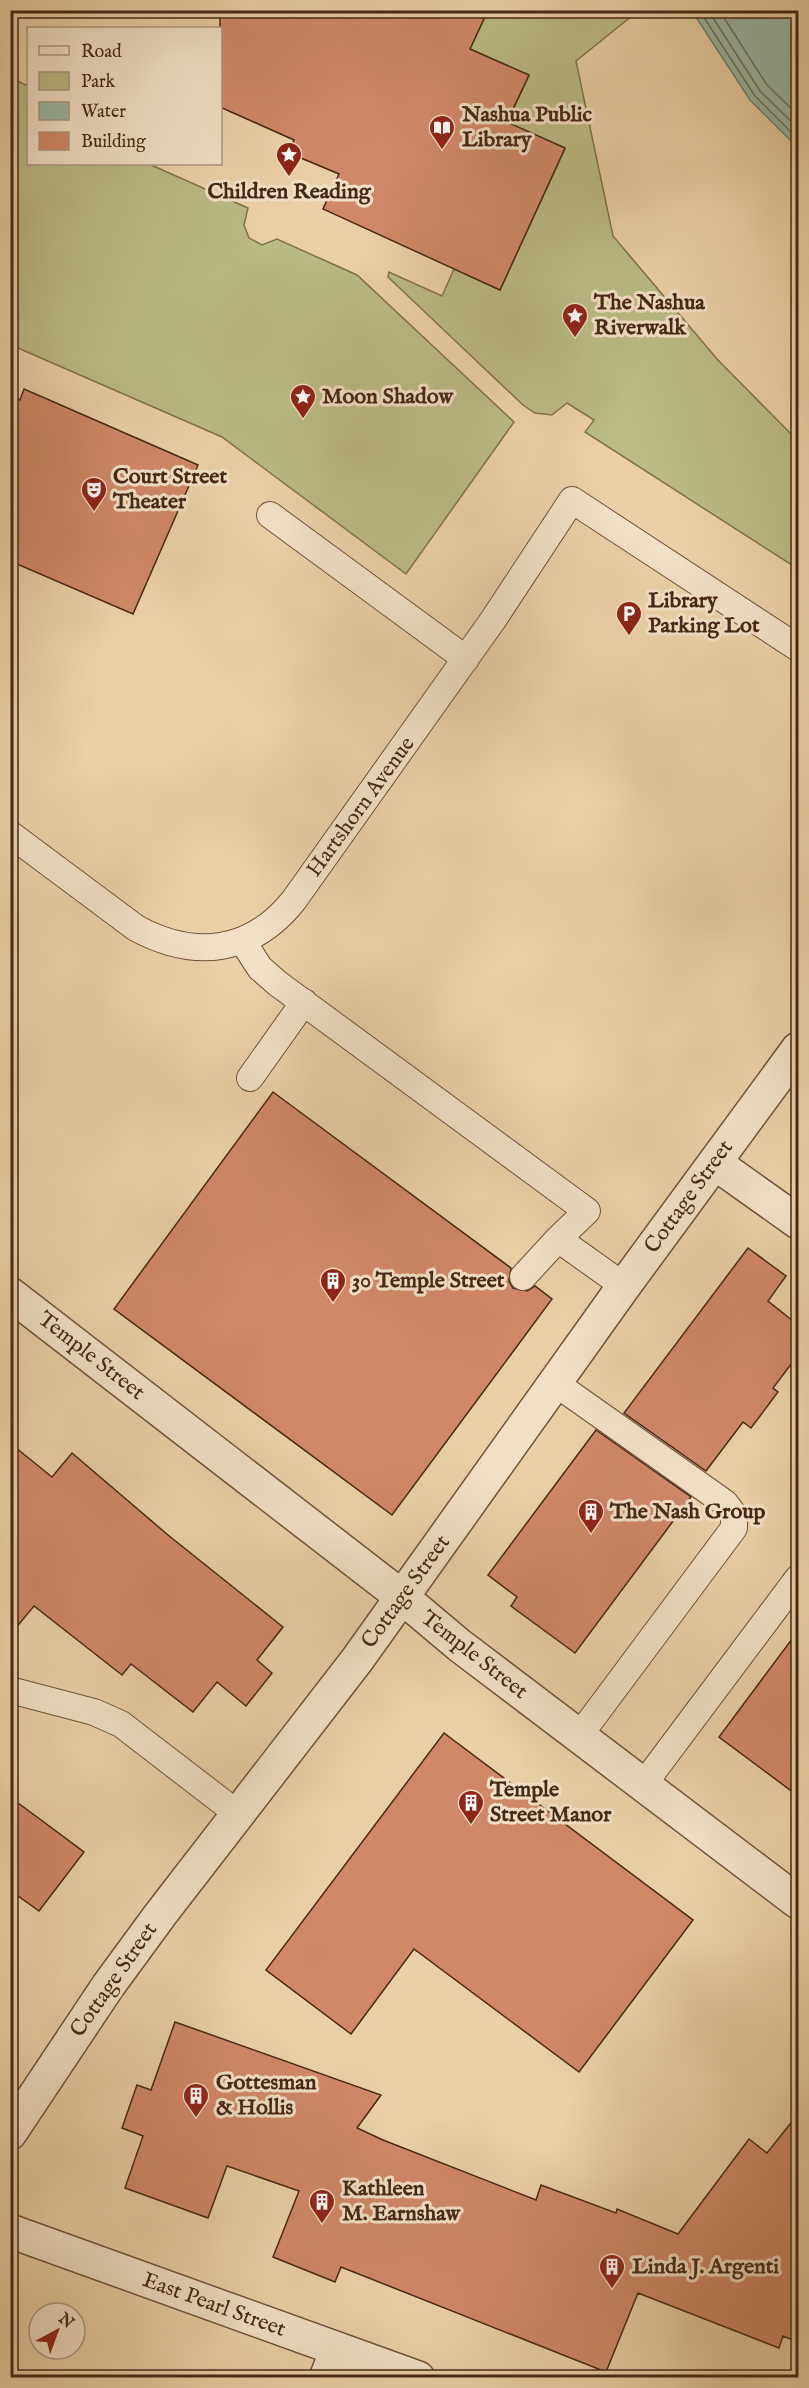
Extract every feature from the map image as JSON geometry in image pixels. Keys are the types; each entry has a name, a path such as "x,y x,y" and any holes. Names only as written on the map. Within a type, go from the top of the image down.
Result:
{"street":[{"name":"Cottage Street","path":"10,2133 115,1977 402,1597 624,1286 798,1048"},
{"path":"715,1163 798,1222"},
{"name":"Temple Street","path":"10,1294 579,1736 798,1902"},
{"name":"East Pearl Street","path":"10,2231 332,2364 418,2378"}],"lane":[{"name":"Hartshorn Avenue","path":"243,942 268,926 290,905 466,659 572,500 798,648"},
{"path":"270,514 466,659"},
{"path":"10,834 146,933 186,945 216,946 243,942 268,975 587,1211 523,1277"},
{"path":"250,1078 304,1002"},
{"path":"558,1239 624,1286"},
{"path":"555,1383 725,1503 734,1515 734,1528 579,1736"},
{"path":"643,1785 798,1578"},
{"path":"10,1690 94,1712 121,1724 238,1814"}],"green space":[{"path":"488,11 638,11 576,61 613,236 717,359 798,441 798,569 585,432 594,420 567,403 552,415 535,413 523,405 388,277 389,272 442,296 454,269 500,290 565,149 507,122 529,76 470,49"},
{"path":"11,78 27,86 27,165 151,165 248,208 244,225 249,238 262,245 277,239 357,275 514,422 406,574 222,437 11,345"}],"water":[{"path":"692,11 798,11 798,148 750,100"}],"building":[{"name":"Nashua Public Library","path":"220,10 488,10 470,49 529,75 507,122 565,148 500,290 323,209 339,174 289,153 294,140 222,108 222,27 220,27"},
{"name":"Court Street Theater","path":"24,389 198,465 133,614 10,561 10,397 20,400"},
{"name":"30 Temple Street","path":"273,1092 511,1268 509,1281 513,1288 527,1291 535,1286 552,1299 392,1515 114,1309"},
{"path":"748,1248 786,1276 768,1301 798,1325 798,1355 773,1388 778,1392 751,1428 743,1422 706,1471 624,1413"},
{"name":"The Nash Group","path":"596,1430 691,1497 575,1653 511,1606 517,1597 488,1575"},
{"path":"10,1443 52,1477 72,1453 168,1535 283,1627 257,1660 272,1673 246,1706 217,1682 193,1712 131,1664 122,1675 34,1606 10,1635"},
{"path":"798,1631 798,1796 719,1737"},
{"name":"Temple Street Manor","path":"444,1733 693,1920 579,2072 414,1949 351,2034 266,1970"},
{"path":"10,1797 84,1852 39,1911 10,1890"},
{"path":"175,2022 381,2095 357,2128 383,2140 536,2200 541,2185 616,2213 617,2209 678,2234 749,2139 767,2153 798,2114 798,2342 783,2336 779,2348 638,2293 606,2372 341,2267 335,2282 273,2257 299,2191 227,2166 208,2218 125,2188 143,2136 122,2128 137,2085 151,2090"}],"place":[{"name":"Nashua Public Library","path":"442,151"},
{"name":"Children Reading","path":"289,178"},
{"name":"The Nashua Riverwalk","path":"575,339"},
{"name":"Moon Shadow","path":"303,420"},
{"name":"Court Street Theater","path":"94,513"},
{"name":"Library Parking Lot","path":"629,637"},
{"name":"30 Temple Street","path":"333,1304"},
{"name":"The Nash Group","path":"591,1535"},
{"name":"Temple Street Manor","path":"471,1826"},
{"name":"Gottesman & Hollis","path":"196,2119"},
{"name":"Kathleen M. Earnshaw","path":"322,2225"},
{"name":"Linda J. Argenti","path":"612,2290"}]}
